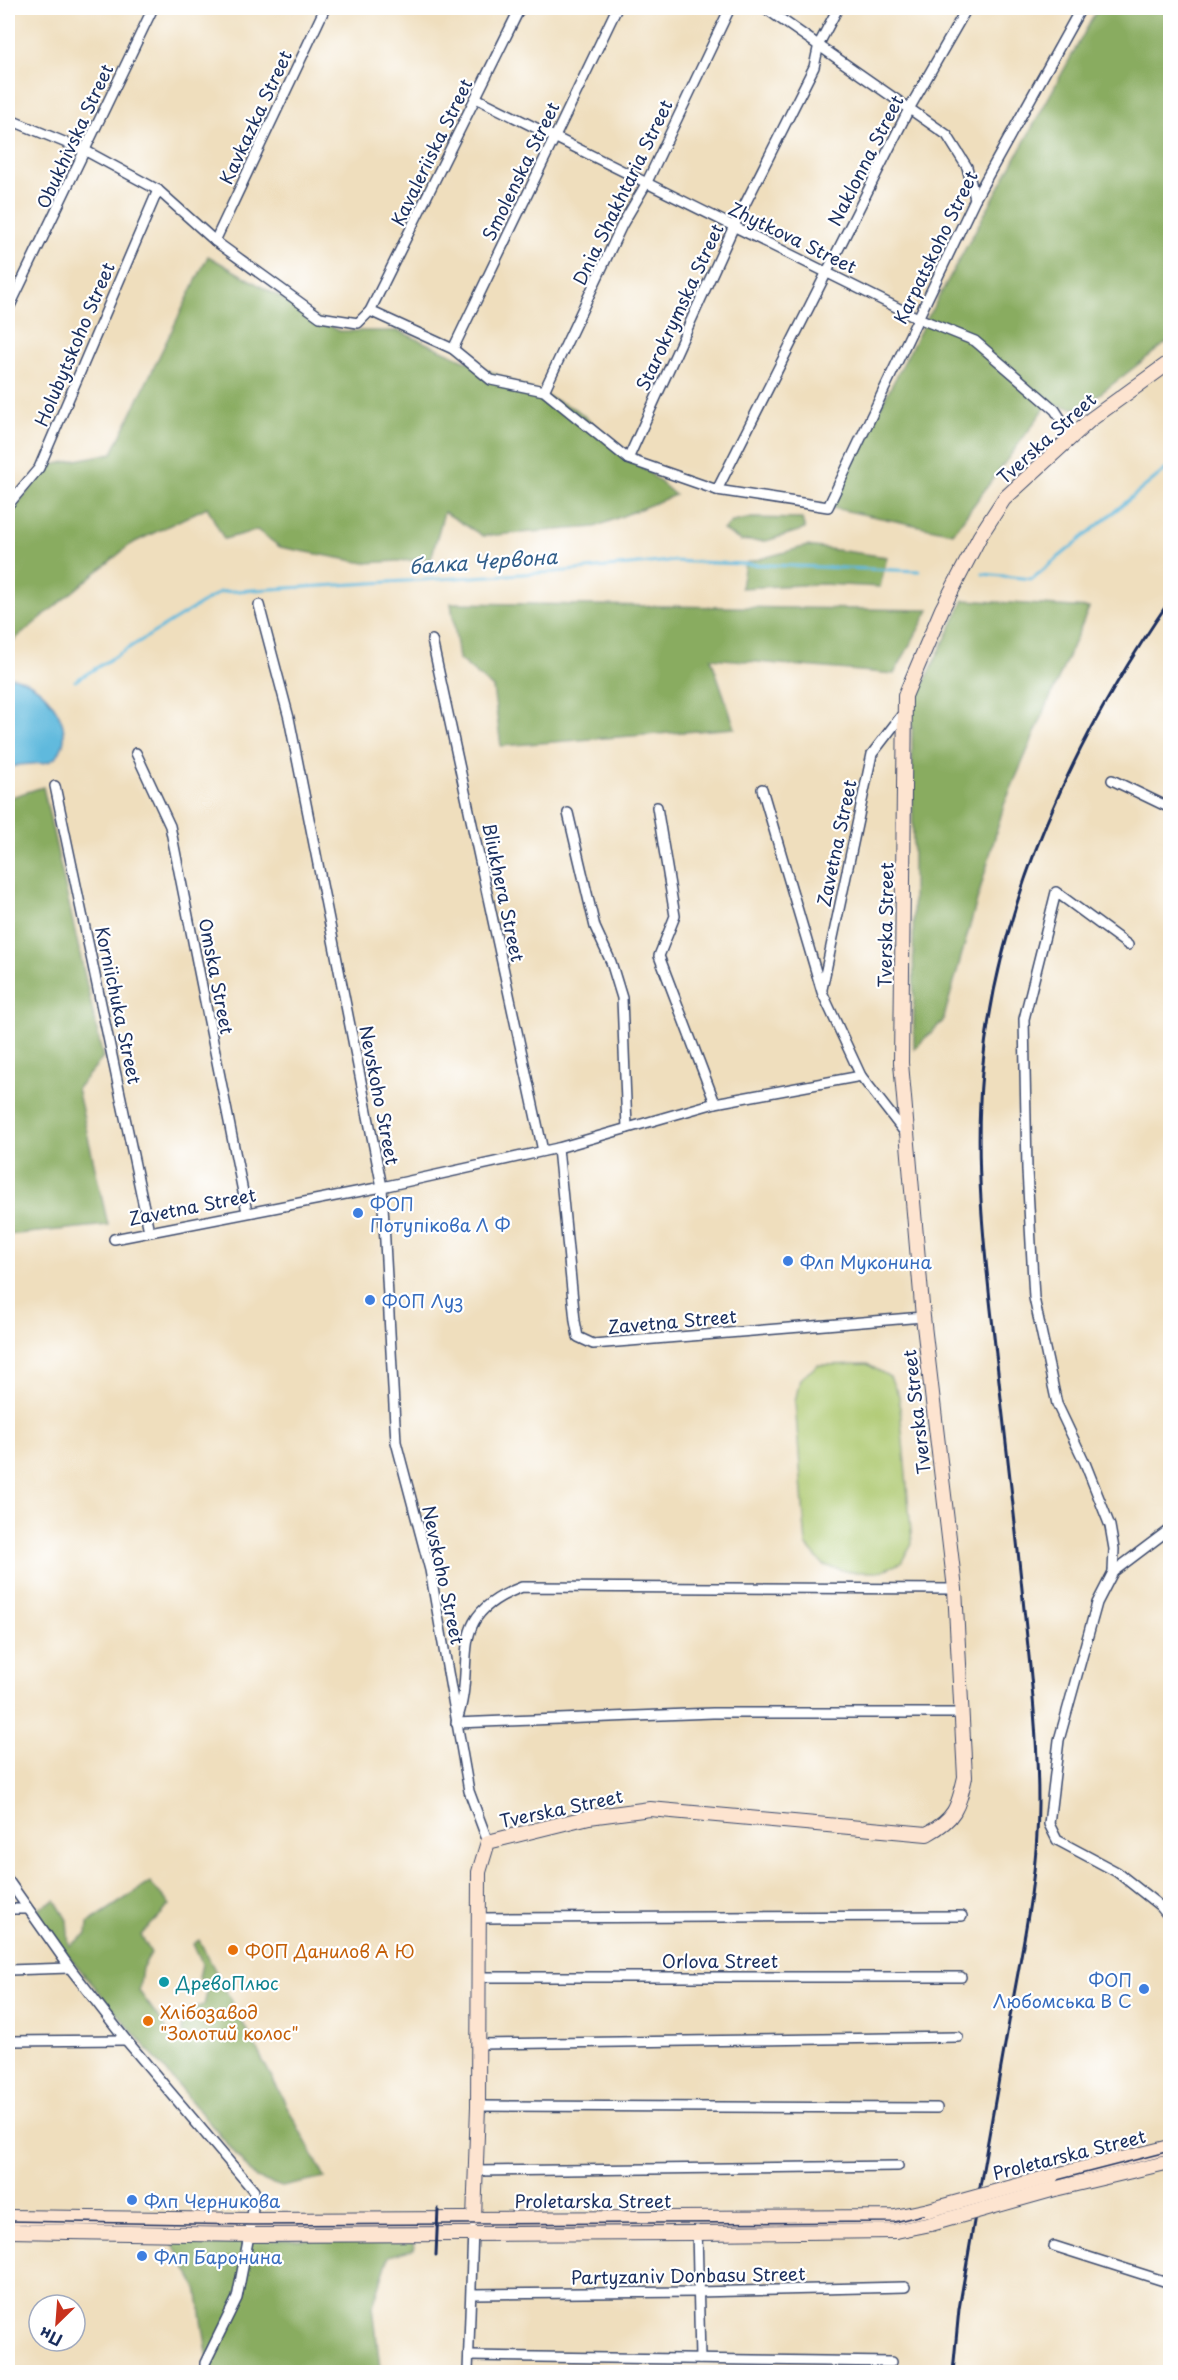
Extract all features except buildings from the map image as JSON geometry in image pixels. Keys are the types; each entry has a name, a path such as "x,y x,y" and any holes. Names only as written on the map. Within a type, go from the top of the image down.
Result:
{"main road":[{"name":"Tverska Street","path":"474,2219 479,2044 479,1872 488,1842 589,1817 650,1809 927,1834 946,1824 959,1804 965,1777 956,1589 923,1317 901,1063 905,696 937,620 980,536 1004,499 1072,435 1170,362"},
{"name":"Proletarska Street","path":"8,2232 473,2235 896,2231 931,2224 1170,2147"},
{"name":"Proletarska Street","path":"8,2217 252,2220 895,2217 1054,2183 1170,2162"}],"street":[{"name":"Obukhivska Street","path":"8,310 86,152 153,8"},
{"name":"Kavkazka Street","path":"215,241 326,8"},
{"name":"Kavaleriiska Street","path":"370,311 520,8"},
{"name":"Smolenska Street","path":"453,349 617,8"},
{"name":"Dnia Shakhtaria Street","path":"544,391 621,225 646,184 730,8"},
{"path":"765,8 947,135 967,167 975,199"},
{"name":"Starokrymska Street","path":"628,459 734,226 814,67 819,44 838,8"},
{"name":"Naklonna Street","path":"717,490 909,109 967,8"},
{"name":"Karpatskoho Street","path":"717,490 828,507 975,199 1081,8"},
{"name":"Zhytkova Street","path":"476,98 918,318 975,341 1055,410 1072,435"},
{"path":"8,119 86,152 158,189 215,241 320,317 358,323 370,311 453,349 491,380 544,391 628,459 717,490"},
{"name":"Holubytskoho Street","path":"8,505 39,468 158,189"},
{"name":"Nevskoho Street","path":"259,605 289,718 382,1187 396,1442 430,1570 469,1791 488,1842"},
{"name":"Bliukhera Street","path":"432,640 543,1152"},
{"name":"Zavetna Street","path":"822,992 872,754 905,711"},
{"name":"Omska Street","path":"136,753 170,826 247,1212"},
{"path":"1112,780 1170,808"},
{"name":"Korniichuka Street","path":"55,786 149,1230"},
{"path":"762,789 822,992 861,1076 906,1134"},
{"path":"657,807 675,916 659,956 715,1103"},
{"path":"568,813 595,927 611,962 622,998 627,1128"},
{"path":"1128,945 1056,892 1024,1019 1027,1170 1034,1298 1057,1404 1085,1462 1110,1526 1114,1549 1113,1572 1097,1603 1059,1740 1049,1824 1056,1840 1117,1872 1160,1906 1170,1918"},
{"name":"Zavetna Street","path":"114,1239 149,1230 382,1187 543,1152 715,1103 861,1076"},
{"name":"Zavetna Street","path":"558,1148 575,1321 578,1337 585,1341 593,1344 923,1317"},
{"path":"1113,1572 1170,1529"},
{"path":"956,1589 522,1587 490,1602 477,1616 468,1634 462,1707 456,1723 712,1713 963,1713"},
{"path":"8,1880 26,1909 126,2040 254,2191 252,2220 237,2298 205,2363 205,2373"},
{"path":"8,1909 26,1909"},
{"path":"480,1918 962,1916"},
{"path":"8,1970 70,1968"},
{"name":"Orlova Street","path":"479,1977 961,1977"},
{"path":"479,2044 958,2037"},
{"path":"8,2041 126,2040"},
{"path":"478,2106 937,2108"},
{"path":"476,2171 898,2166"},
{"path":"696,2218 700,2359"},
{"name":"Tverska Street","path":"468,2373 474,2219"},
{"path":"1054,2246 1170,2283"},
{"name":"Partyzaniv Donbasu Street","path":"472,2294 905,2287"},
{"path":"469,2356 891,2362"}],"green space":[{"path":"1098,8 1170,8 1170,340 1080,409 1048,404 953,533 828,507 925,322"},
{"path":"208,256 339,331 399,331 577,410 675,495 595,527 483,536 444,512 431,559 365,563 280,547 257,530 224,539 207,507 131,544 8,645 8,514 51,465 112,453"},
{"path":"752,518 802,519 805,529 766,541 741,541 723,530 732,522"},
{"path":"807,546 887,557 880,587 822,584 741,588 745,563"},
{"path":"964,600 1089,608 1004,805 943,1021 914,1049 912,708"},
{"path":"451,603 929,610 894,674 711,658 735,728 501,746 493,688 459,659"},
{"path":"43,787 103,1058 77,1088 108,1225 8,1235 8,798"},
{"path":"867,1364 890,1377 899,1396 912,1543 901,1563 878,1572 850,1572 823,1565 806,1545 795,1402 800,1379 818,1365"},
{"path":"150,1882 170,1905 141,1935 151,1953 142,1968 139,1991 171,2035 183,2037 181,2027 190,2009 204,2005 207,1993 199,1977 202,1964 193,1944 199,1940 325,2178 282,2187 256,2178 46,1929 38,1908 55,1900 67,1920 69,1946 87,1934 88,1923"},
{"path":"170,2239 413,2240 414,2249 389,2256 373,2306 380,2368 364,2372 210,2372 197,2288"}],"water":[{"path":"8,677 33,685 54,706 61,719 64,732 63,745 51,761 19,765 8,770"}],"waterway":[{"name":"балка Червона","path":"983,574 1032,579 1170,466"},
{"name":"балка Червона","path":"75,681 220,592 555,572 671,561 919,571"}],"tram line":[{"path":"8,2221 251,2225 895,2222 1170,2151"}],"railway":[{"path":"953,2372 959,2309 1028,1913 1035,1858 1038,1803 1032,1682 984,1237 979,1138 982,1072 991,1008 1005,946 1023,884 1046,824 1102,708 1170,600"},
{"path":"436,2255 438,2209"}],"place":[{"name":"ФОП Потупікова Л Ф","path":"358,1213"},
{"name":"Флп Муконина","path":"788,1261"},
{"name":"ФОП Луз","path":"370,1300"},
{"name":"ФОП Данилов А Ю","path":"233,1950"},
{"name":"ДревоПлюс","path":"164,1982"},
{"name":"ФОП Любомська В С","path":"1144,1989"},
{"name":"Хлібозавод \"Золотий колос\"","path":"148,2021"},
{"name":"Флп Черникова","path":"132,2200"},
{"name":"Флп Баронина","path":"142,2256"}]}
